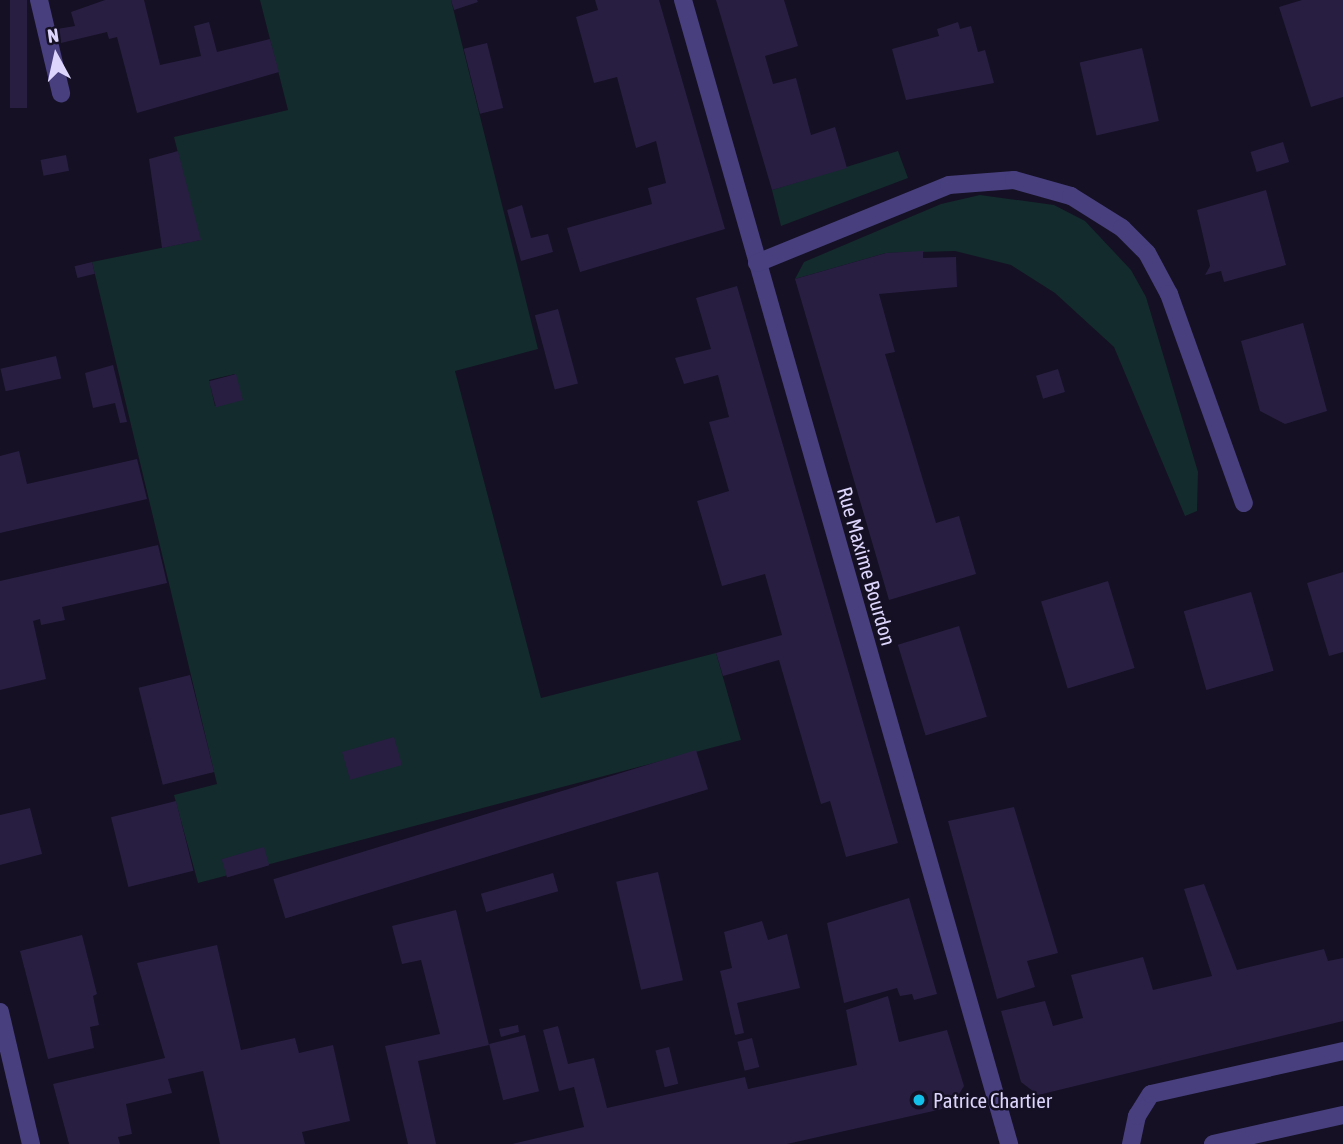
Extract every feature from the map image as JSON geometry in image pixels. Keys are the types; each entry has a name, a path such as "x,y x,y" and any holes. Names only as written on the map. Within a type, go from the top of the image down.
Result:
{"street":[{"path":"39,0 61,93"},
{"name":"Rue Maxime Bourdon","path":"683,0 1009,1144"},
{"path":"757,263 949,185 1014,180 1071,196 1122,228 1147,253 1169,293 1244,503"},
{"path":"0,1012 31,1144"},
{"path":"1131,1144 1137,1116 1151,1094 1343,1051"},
{"path":"1213,1144 1343,1115"}],"green space":[{"path":"260,0 451,0 538,349 455,371 541,698 716,653 741,740 198,883 174,795 217,784 92,262 200,240 174,137 288,110","holes":["235,374 242,399 215,406 209,380"]},
{"path":"898,151 908,178 781,226 772,190"},
{"path":"980,195 1054,205 1085,221 1131,270 1146,297 1198,472 1197,511 1185,516 1114,347 1055,293 1011,265 955,251 886,253 795,279 804,262 941,204"}],"building":[{"path":"10,0 27,0 27,108 10,108"},
{"path":"105,0 144,0 160,65 201,56 194,26 209,22 217,52 270,39 279,72 137,113 117,37 109,39 107,32 61,43 57,29 75,26 71,12"},
{"path":"451,0 477,0 478,2 454,10"},
{"path":"595,0 659,0 725,229 580,272 567,228 652,204 648,188 666,183 656,141 636,148 617,77 594,83 576,17 598,10"},
{"path":"716,0 784,0 798,46 765,56 773,84 796,78 811,135 835,127 847,168 772,190"},
{"path":"1302,0 1343,0 1343,97 1311,107 1279,7"},
{"path":"958,22 960,29 971,26 978,52 985,50 994,83 906,100 892,49 939,36 937,29"},
{"path":"487,43 503,108 480,114 464,49"},
{"path":"1142,48 1159,121 1097,135 1080,62"},
{"path":"1283,142 1289,162 1257,172 1250,152"},
{"path":"178,151 201,240 162,248 149,159"},
{"path":"66,155 69,171 44,176 40,160"},
{"path":"1266,190 1286,265 1224,282 1221,271 1205,275 1210,266 1197,210"},
{"path":"522,205 531,238 548,234 553,252 521,261 507,210"},
{"path":"923,251 923,258 956,257 957,287 879,294 895,352 885,354 936,523 959,516 976,574 889,600 795,279 886,253"},
{"path":"92,262 95,274 77,278 75,266"},
{"path":"737,286 898,843 846,857 830,801 821,804 779,660 723,676 716,653 782,635 765,574 722,586 697,501 729,491 709,422 729,417 718,375 684,384 675,358 711,349 696,298"},
{"path":"558,309 578,383 555,390 535,315"},
{"path":"1303,323 1327,411 1285,424 1260,411 1241,341"},
{"path":"56,356 61,378 6,391 0,369"},
{"path":"113,365 127,422 120,423 115,403 93,408 85,373"},
{"path":"1058,369 1065,392 1043,399 1036,376"},
{"path":"236,374 243,400 216,407 209,381"},
{"path":"19,451 27,484 137,459 147,499 0,533 0,456"},
{"path":"158,545 167,583 62,607 65,620 41,625 40,619 33,621 46,679 0,690 0,581"},
{"path":"1343,572 1343,652 1329,656 1307,583"},
{"path":"1108,581 1135,668 1068,688 1041,601"},
{"path":"1251,592 1274,671 1206,690 1184,611"},
{"path":"959,626 987,717 926,736 898,645"},
{"path":"190,675 214,772 163,785 139,688"},
{"path":"394,737 402,765 350,780 342,752"},
{"path":"696,750 708,789 285,918 273,879"},
{"path":"176,801 193,871 128,887 111,817"},
{"path":"1014,807 1058,953 1027,961 1035,987 997,999 948,821"},
{"path":"30,808 42,854 0,865 0,815"},
{"path":"264,847 269,865 227,877 222,859"},
{"path":"658,872 683,980 641,990 616,882"},
{"path":"553,873 558,891 486,912 481,894"},
{"path":"1204,884 1237,970 1324,949 1328,961 1343,958 1343,1021 1038,1095 1021,1082 1001,1011 1045,1001 1053,1026 1083,1018 1071,975 1143,957 1153,990 1212,976 1184,889"},
{"path":"909,898 937,994 914,1000 912,994 900,996 897,988 844,1003 827,923"},
{"path":"456,910 489,1045 418,1061 436,1144 408,1144 385,1046 440,1034 421,960 402,964 392,926"},
{"path":"762,921 768,940 787,934 800,988 737,1003 744,1033 735,1035 720,971 732,968 724,932"},
{"path":"82,935 97,994 93,996 99,1025 90,1027 94,1048 48,1059 20,951"},
{"path":"217,945 241,1050 295,1038 299,1053 333,1045 350,1121 302,1132 305,1144 220,1144 203,1071 168,1079 172,1093 126,1104 132,1134 118,1137 120,1144 69,1144 53,1084 165,1058 137,963"},
{"path":"888,996 899,1042 947,1030 964,1086 951,1107 787,1144 512,1144 584,1127 574,1087 559,1091 543,1030 558,1026 568,1064 594,1058 607,1108 745,1077 748,1089 857,1065 846,1010"},
{"path":"518,1025 519,1032 501,1037 499,1029"},
{"path":"525,1035 539,1091 503,1100 489,1044"},
{"path":"752,1038 759,1067 745,1071 737,1042"},
{"path":"669,1047 678,1084 665,1087 655,1050"}],"place":[{"name":"Patrice Chartier","path":"919,1100"}]}
